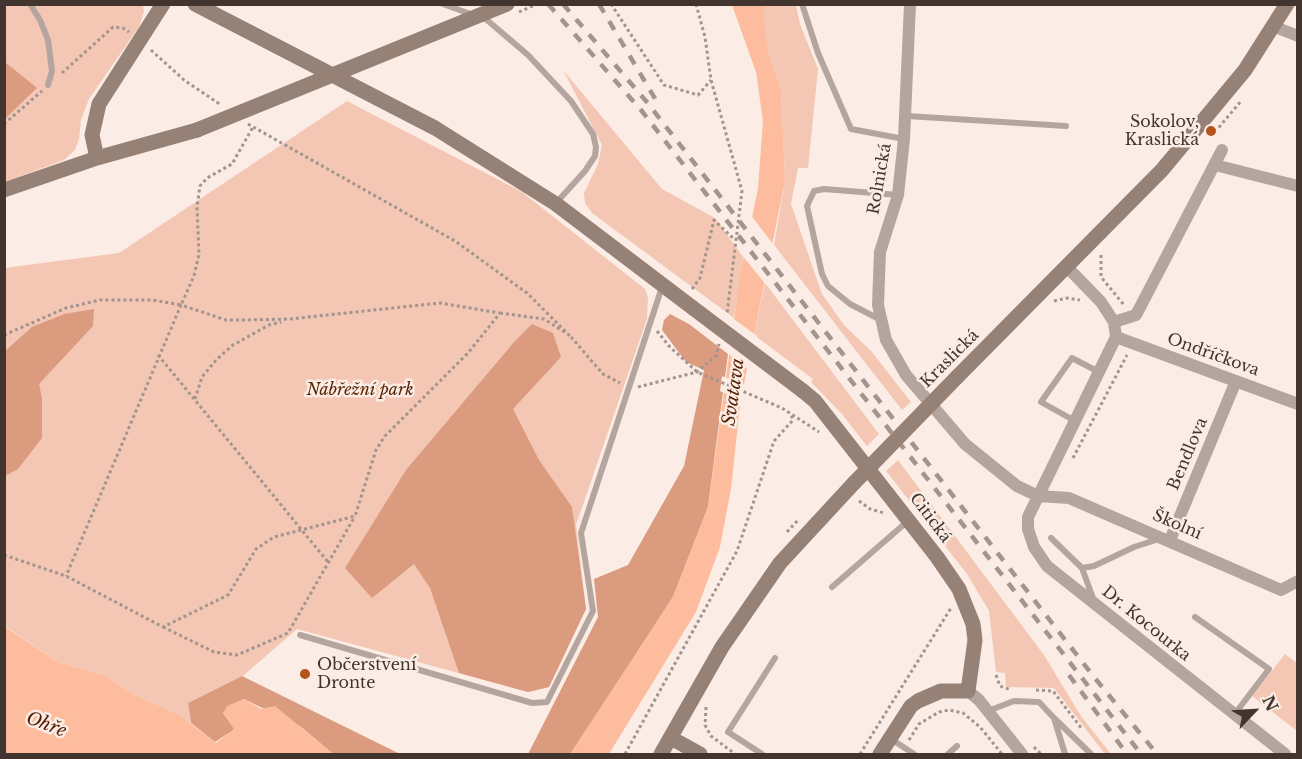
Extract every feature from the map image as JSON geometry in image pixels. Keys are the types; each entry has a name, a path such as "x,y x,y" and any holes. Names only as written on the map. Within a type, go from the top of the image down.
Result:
{"street":[{"path":"97,158 92,135 95,114 163,4"},
{"name":"Citická","path":"195,4 435,128 556,204 815,401 910,520 959,589 967,606 975,640 968,691"},
{"path":"4,190 97,158 197,129 507,4"},
{"name":"Rolnická","path":"910,4 907,116 898,195 880,252 878,305 886,340 914,385 965,444 1017,486 1038,496"},
{"name":"Kraslická","path":"661,754 722,647 780,563 957,377 1162,170 1245,70 1275,27 1287,4"},
{"path":"1275,27 1298,36"},
{"path":"1114,322 1136,315 1222,150"},
{"path":"1215,165 1298,186"},
{"path":"1067,267 1101,302 1114,322 1116,337"},
{"name":"Ondříčkova","path":"1116,337 1298,404"},
{"name":"Dr. Kocourka","path":"1116,337 1028,517 1028,529 1034,547 1047,566 1285,754"},
{"name":"Bendlova","path":"1167,539 1236,381"},
{"name":"Školní","path":"1038,496 1069,498 1281,590 1298,581"},
{"path":"880,754 918,700 941,691 954,689 968,691 988,711 1022,754"},
{"path":"671,738 700,754"}],"lane":[{"path":"30,4 48,40 52,71 48,85"},
{"path":"443,4 487,20 528,55 571,101 593,134 596,147 595,156 556,204"},
{"path":"802,4 818,53 851,129 904,139"},
{"path":"907,116 1066,126"},
{"path":"881,320 850,304 828,286 822,274 807,206 814,191 824,189 898,195"},
{"path":"300,635 532,703 547,702 593,611 581,533 662,286"},
{"path":"1075,421 1041,402 1072,358 1099,372"},
{"path":"832,586 910,520"},
{"path":"1051,538 1082,568 1095,605"},
{"path":"1082,568 1094,566 1134,547 1167,539"},
{"path":"1195,617 1269,669 1233,715"},
{"path":"762,754 728,732 775,658"},
{"path":"988,711 1014,701 1039,702 1091,754"},
{"path":"1054,718 1065,754"},
{"path":"890,739 914,754"},
{"path":"948,754 957,746"}],"path":[{"path":"611,4 664,85 698,95 711,80"},
{"path":"696,4 705,37 711,80 742,190 726,316"},
{"path":"4,124 113,27 123,28 140,40 184,80 223,107"},
{"path":"1214,133 1243,98"},
{"path":"243,121 303,158 385,199 455,242 527,293 571,337 603,374 628,387 646,386 697,372 716,356 721,336"},
{"path":"66,576 158,355 194,276 199,254 197,207 200,186 207,178 232,164 253,127"},
{"path":"688,304 700,278 714,220 735,240"},
{"path":"1105,247 1100,257 1101,277 1132,316"},
{"path":"4,335 66,308 100,300 152,300 181,305 226,320 290,320 440,303 544,319 571,337"},
{"path":"4,555 66,576 214,652 237,655 288,633 355,516 376,450 385,436 468,353 500,314"},
{"path":"195,399 202,377 232,345 269,325 290,320"},
{"path":"651,324 669,346 697,372 782,408 828,438"},
{"path":"1072,462 1133,343"},
{"path":"158,355 328,563"},
{"path":"626,754 737,551 774,441 793,420 791,414"},
{"path":"854,507 861,500 870,509 884,513"},
{"path":"163,627 228,595 256,549 274,537 355,516"},
{"path":"860,754 951,607 952,601"},
{"path":"709,699 704,717 705,725 711,736 735,754"},
{"path":"904,748 919,724 939,712 949,710 963,712 980,727 1002,754"}],"green space":[{"path":"5,5 143,5 144,12 139,27 89,99 81,120 75,150 64,160 5,182 5,119 36,89 5,62"},
{"path":"762,5 796,5 800,24 818,69 808,168 798,168 791,204 822,294 844,325 872,352 911,402 902,410 774,245 785,181 781,89 767,47"},
{"path":"563,70 662,189 715,218 744,258 734,318 592,213 585,203 584,193 598,164 602,145"},
{"name":"Nábřežní park","path":"347,101 522,192 645,289 648,297 647,319 576,525 586,609 549,687 528,692 297,629 244,675 188,703 191,723 135,695 104,675 58,662 5,626 4,268 119,253"},
{"path":"765,283 879,434 867,446 841,413 811,382 813,379 754,335"},
{"path":"898,460 1044,655 1081,716 1111,754 1105,754 1054,688 1006,687 1005,673 996,672 989,611 967,574 886,471"},
{"path":"1285,654 1297,663 1297,731 1252,696"}],"shaded area":[{"path":"5,62 37,88 5,119"},
{"path":"94,309 93,326 39,384 42,398 42,438 18,469 5,476 5,351 32,327 64,314"},
{"path":"670,314 689,324 728,354 708,507 673,597 571,754 528,754 598,617 594,579 628,565 684,466 704,370 686,362 662,330 664,320"},
{"path":"532,324 553,333 561,357 513,409 539,460 572,507 586,609 549,687 528,692 459,673 430,588 414,564 372,598 345,568 406,470"},
{"path":"242,676 400,754 333,754 301,727 244,699 223,713 235,729 215,742 191,723 188,703"}],"water":[{"name":"Svatava","path":"732,5 763,5 767,47 781,89 785,181 740,404 731,489 720,547 696,612 609,754 570,754 673,597 708,507 740,277 758,188 763,121 756,72"},
{"name":"Ohře","path":"4,626 58,662 104,675 135,695 182,717 216,743 234,729 223,713 227,706 244,699 261,709 275,706 333,754 5,754"}],"pier":[{"path":"750,214 776,248 767,286 741,254"},
{"path":"731,317 757,336 750,371 726,352"},
{"path":"722,376 747,386 744,401 720,391"}],"railway":[{"path":"548,4 641,110 1141,754"},
{"path":"563,4 646,101 1094,677 1157,754"},
{"path":"599,4 660,107"},
{"path":"1069,675 1127,754"}],"place":[{"name":"Sokolov, Kraslická","path":"1211,131"},
{"name":"Občerstvení Dronte","path":"305,674"}]}
